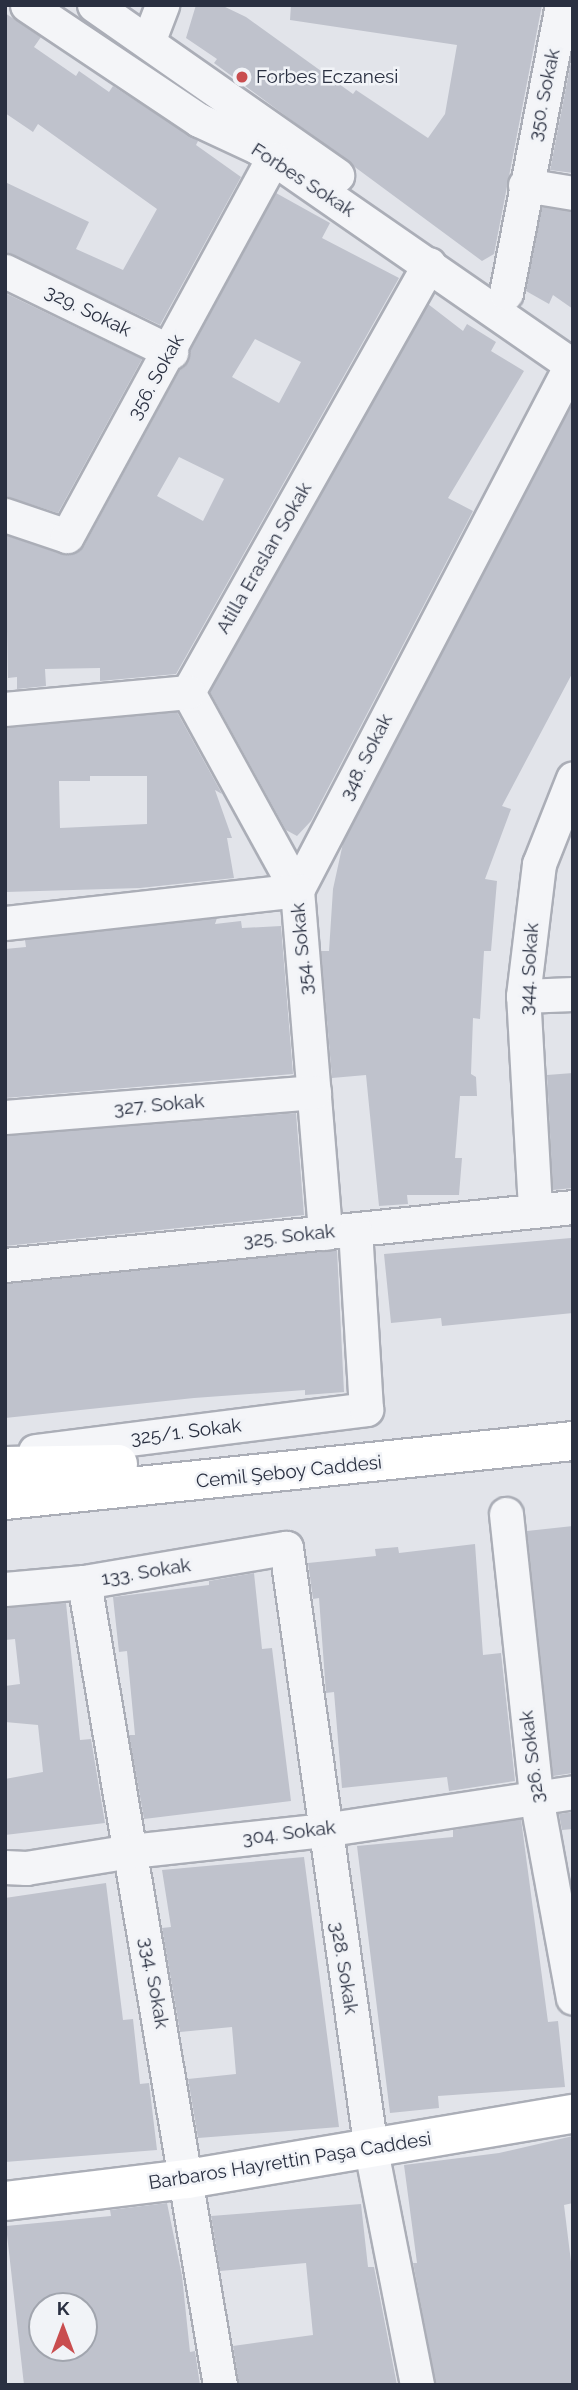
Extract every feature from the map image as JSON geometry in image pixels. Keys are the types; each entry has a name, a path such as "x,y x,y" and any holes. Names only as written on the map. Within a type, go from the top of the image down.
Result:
{"main road":[{"name":"Cemil Şeboy Caddesi","path":"5,1466 74,1468 573,1425"},
{"name":"Cemil Şeboy Caddesi","path":"5,1500 573,1441"},
{"name":"Barbaros Hayrettin Paşa Caddesi","path":"5,2201 187,2179 573,2114"}],"street":[{"name":"Forbes Sokak","path":"27,5 199,120 272,158 572,358"},
{"name":"Forbes Sokak","path":"94,5 506,293 572,358"},
{"path":"148,42 162,5"},
{"name":"350. Sokak","path":"506,293 562,5"},
{"name":"356. Sokak","path":"5,515 67,536 171,352 272,158"},
{"path":"525,185 573,193"},
{"name":"Atilla Eraslan Sokak","path":"188,692 429,264"},
{"name":"329. Sokak","path":"5,271 171,352"},
{"name":"348. Sokak","path":"297,890 572,358"},
{"path":"5,709 188,692"},
{"name":"354. Sokak","path":"188,692 297,890 314,1092 340,1231 366,1409"},
{"name":"344. Sokak","path":"535,1208 523,996 539,864 573,778"},
{"path":"5,923 297,890"},
{"path":"523,996 573,994"},
{"name":"327. Sokak","path":"5,1117 314,1092"},
{"name":"325. Sokak","path":"5,1265 535,1208 573,1207"},
{"name":"325/1. Sokak","path":"5,1455 366,1409"},
{"name":"326. Sokak","path":"506,1514 536,1797 573,1998"},
{"name":"133. Sokak","path":"5,1588 84,1582 286,1548"},
{"name":"328. Sokak","path":"286,1548 323,1830 371,2150 417,2385"},
{"name":"334. Sokak","path":"84,1582 220,2385"},
{"name":"304. Sokak","path":"5,1867 26,1868 131,1851 323,1830 573,1792"}],"building":[{"path":"196,5 221,5 246,17 353,94 356,90 428,138 445,114 457,45 290,20 291,5 542,5 494,254 482,261 214,63 217,59 186,38"},
{"path":"5,13 41,37 34,47 76,76 79,71 109,92 113,86 198,141 196,145 241,177 160,325 5,252 5,182 89,222 76,249 123,270 157,209 38,124 33,132 5,113"},
{"path":"573,51 573,173 550,170"},
{"path":"276,193 330,223 322,238 399,278 176,674 100,681 100,668 45,669 46,686 17,689 17,677 8,678 5,535 61,554 77,552 84,546","holes":["255,339 301,362 279,403 232,377","179,457 224,479 203,521 157,496"]},
{"path":"542,207 573,212 573,309 553,295 549,304 526,291"},
{"path":"5,293 142,359 58,513 5,496"},
{"path":"428,304 463,331 467,324 496,342 491,351 524,371 448,498 473,511 311,821 297,836 286,830 210,692"},
{"path":"573,403 573,672 502,806 511,809 485,879 497,881 491,951 484,951 480,1019 473,1018 471,1074 476,1077 477,1096 460,1096 455,1158 462,1158 459,1195 407,1195 408,1204 379,1206 366,1075 332,1078 321,951 329,951 333,889 343,843"},
{"path":"177,712 222,794 215,790 232,838 227,838 234,878 140,888 6,892 5,728","holes":["90,776 147,776 147,824 60,828 59,781 90,781"]},
{"path":"217,918 215,924 241,921 242,928 281,926 293,1074 5,1098 5,949 26,947 25,940"},
{"path":"573,1073 573,1188 553,1190 547,1075"},
{"path":"296,1113 304,1215 5,1246 5,1136"},
{"path":"571,1238 573,1313 442,1326 441,1318 391,1323 384,1254"},
{"path":"337,1250 344,1392 305,1395 305,1390 194,1398 5,1418 5,1284"},
{"path":"573,1526 573,1773 553,1776 527,1531"},
{"path":"475,1544 483,1655 501,1653 515,1781 449,1791 447,1777 342,1788 334,1692 326,1693 319,1598 313,1599 308,1563 376,1556 375,1549 398,1547 399,1553"},
{"path":"254,1573 262,1649 272,1648 291,1801 144,1819 129,1735 135,1735 127,1651 119,1652 113,1597 209,1585 209,1581"},
{"path":"66,1603 80,1740 91,1739 105,1823 5,1835 5,1779 43,1772 38,1725 5,1722 5,1686 20,1684 15,1639 5,1640 5,1608"},
{"path":"573,1812 573,1829 562,1830 559,1814"},
{"path":"521,1819 548,2022 558,2021 565,2087 438,2096 439,2108 390,2113 357,1846 453,1837 453,1830"},
{"path":"304,1857 339,2127 198,2138 188,2079 236,2074 232,2027 180,2032 162,1928 171,1927 162,1870"},
{"path":"106,1883 123,2020 133,2019 140,2084 149,2083 157,2150 5,2162 5,1898"},
{"path":"573,2136 573,2203 564,2205 573,2278 573,2385 436,2385 413,2263 417,2263 404,2165 499,2153"},
{"path":"167,2203 182,2276 190,2352 195,2351 200,2385 24,2385 6,2226 111,2216 110,2210"},
{"path":"361,2204 368,2267 374,2267 397,2385 239,2385 233,2346 313,2335 306,2263 220,2271 211,2216"}],"place":[{"name":"Forbes Eczanesi","path":"242,77"}]}
